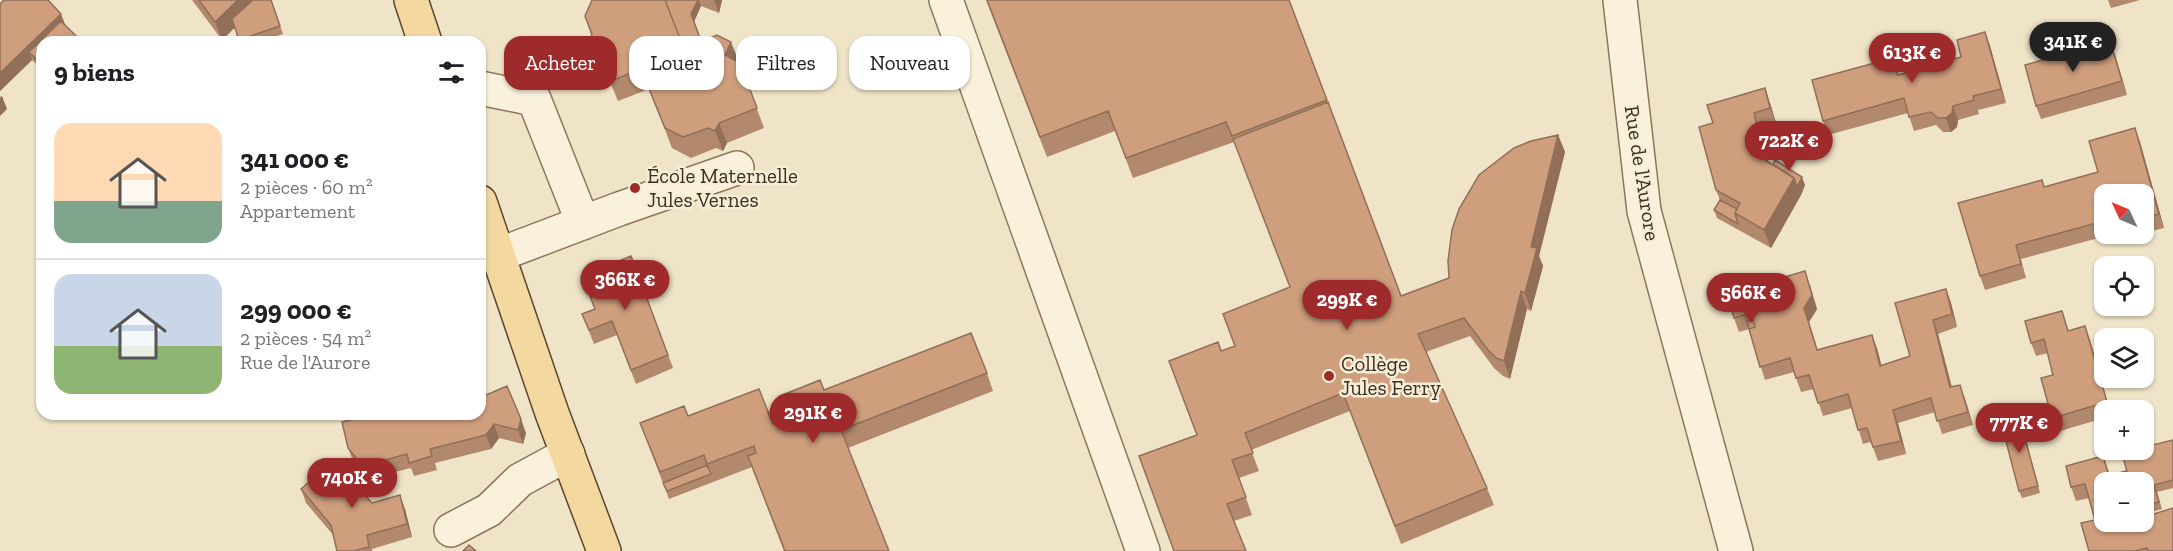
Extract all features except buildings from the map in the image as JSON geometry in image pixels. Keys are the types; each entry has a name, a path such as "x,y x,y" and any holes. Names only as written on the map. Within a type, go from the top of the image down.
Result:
{"main road":[{"path":"411,0 423,36"},
{"path":"486,220 604,551"}],"street":[{"path":"946,0 1143,551"},
{"name":"Rue de l'Aurore","path":"1620,0 1644,211 1736,551"},
{"path":"486,89 534,99 583,223"},
{"path":"498,255 737,168"},
{"path":"451,530 489,510 520,480 568,454"}],"place":[{"name":"École Maternelle Jules Vernes","path":"635,188"},
{"name":"Collège Jules Ferry","path":"1329,376"}]}
